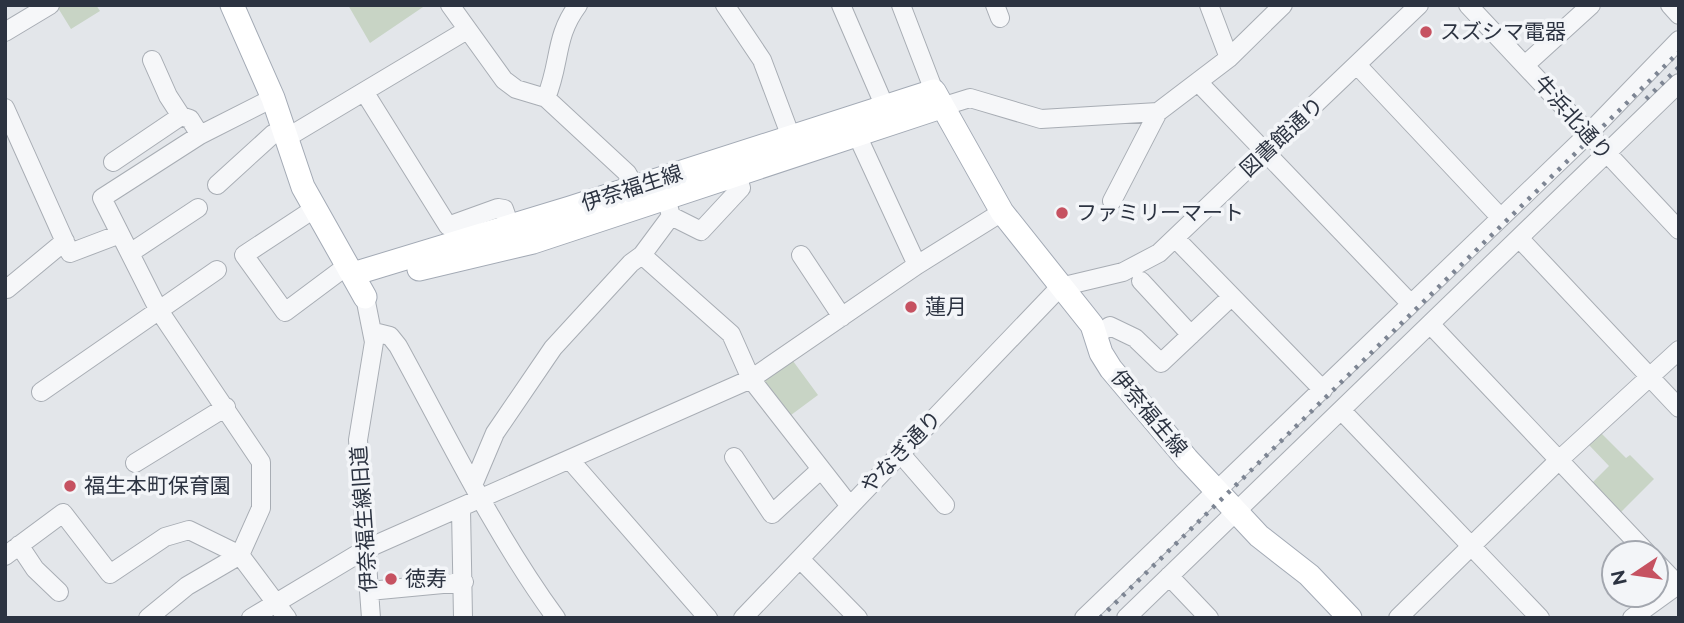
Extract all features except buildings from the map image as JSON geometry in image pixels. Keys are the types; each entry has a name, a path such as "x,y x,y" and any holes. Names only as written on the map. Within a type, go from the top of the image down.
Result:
{"main road":[{"path":"232,5 273,98 313,209 357,281"},
{"name":"伊奈福生線","path":"357,281 510,226 885,107 937,99"},
{"name":"伊奈福生線","path":"357,281 533,242 669,207 737,175 857,135 937,99"},
{"name":"伊奈福生線","path":"937,99 1002,212 1060,288 1093,325 1111,369 1217,492 1259,536 1309,575 1350,618"}],"street":[{"path":"5,32 50,5"},
{"path":"450,5 504,80 516,89 545,97 627,173 635,187"},
{"path":"545,97 556,74 565,23 578,5"},
{"path":"724,5 762,60 790,137"},
{"path":"841,5 885,107"},
{"path":"901,5 937,99 970,98 1041,118 1158,112"},
{"path":"1209,5 1229,58"},
{"path":"1112,201 1158,112 1229,58 1283,5"},
{"name":"図書館通り","path":"1060,288 1136,267 1175,238 1419,5"},
{"name":"牛浜北通り","path":"1468,5 1587,135 1679,230"},
{"path":"1525,65 1591,5"},
{"path":"1670,5 1679,15"},
{"path":"217,185 273,134 286,133 365,93 467,30"},
{"path":"1084,618 1587,135 1679,40"},
{"path":"152,60 168,96 181,116 190,119 200,135"},
{"path":"1358,66 1500,217"},
{"path":"1198,82 1410,304"},
{"path":"1126,618 1679,83"},
{"path":"365,93 448,226 498,208 504,209 510,226"},
{"path":"148,618 187,586 240,555 261,508 261,462 158,309 102,198 200,135 273,98"},
{"path":"5,108 70,253 120,234"},
{"path":"113,162 181,116"},
{"path":"857,135 917,265"},
{"path":"251,618 274,601 366,550 461,509 477,492 495,433 553,348 631,263 642,255 669,207 701,230 741,188 737,175"},
{"path":"130,253 198,208"},
{"path":"313,209 244,255 285,312 357,281"},
{"path":"477,492 570,460 751,379 917,265 1002,212"},
{"path":"1175,238 1323,390"},
{"path":"1519,238 1679,408"},
{"path":"7,289 65,241"},
{"path":"642,255 731,334 751,379 819,471 850,506"},
{"path":"801,255 842,317"},
{"path":"41,393 217,270"},
{"name":"伊奈福生線旧道","path":"357,281 374,332 358,440 371,618"},
{"path":"1141,281 1191,335"},
{"name":"やなぎ通り","path":"743,618 1060,288"},
{"path":"1096,335 1110,326 1126,332 1161,363 1231,297"},
{"path":"1431,325 1634,539"},
{"path":"374,332 390,336 398,346 477,492 531,584 556,618"},
{"path":"1398,618 1559,460 1679,350"},
{"path":"135,463 226,407"},
{"path":"1341,410 1540,618"},
{"path":"900,453 942,495"},
{"path":"734,457 772,514 819,471"},
{"path":"570,460 708,618"},
{"path":"461,509 463,618"},
{"path":"59,593 12,551 63,513 110,574 165,537 189,530 240,555 287,618"},
{"path":"800,559 858,618"},
{"path":"1169,576 1209,618"},
{"path":"369,591 464,582"},
{"path":"1632,618 1678,585"}],"green space":[{"path":"62,5 96,5 100,11 71,29 58,8"},
{"path":"348,5 426,5 370,43"},
{"path":"793,361 818,395 787,418 761,381"},
{"path":"1601,433 1626,458 1630,455 1654,479 1619,514 1591,484 1609,466 1589,445"}],"railway":[{"path":"1100,618 1679,52"},
{"path":"1646,99 1679,67"}],"place":[{"name":"スズシマ電器","path":"1426,32"},
{"name":"ファミリーマート","path":"1062,213"},
{"name":"蓮月","path":"911,307"},
{"name":"福生本町保育園","path":"70,486"},
{"name":"徳寿","path":"391,579"}]}
